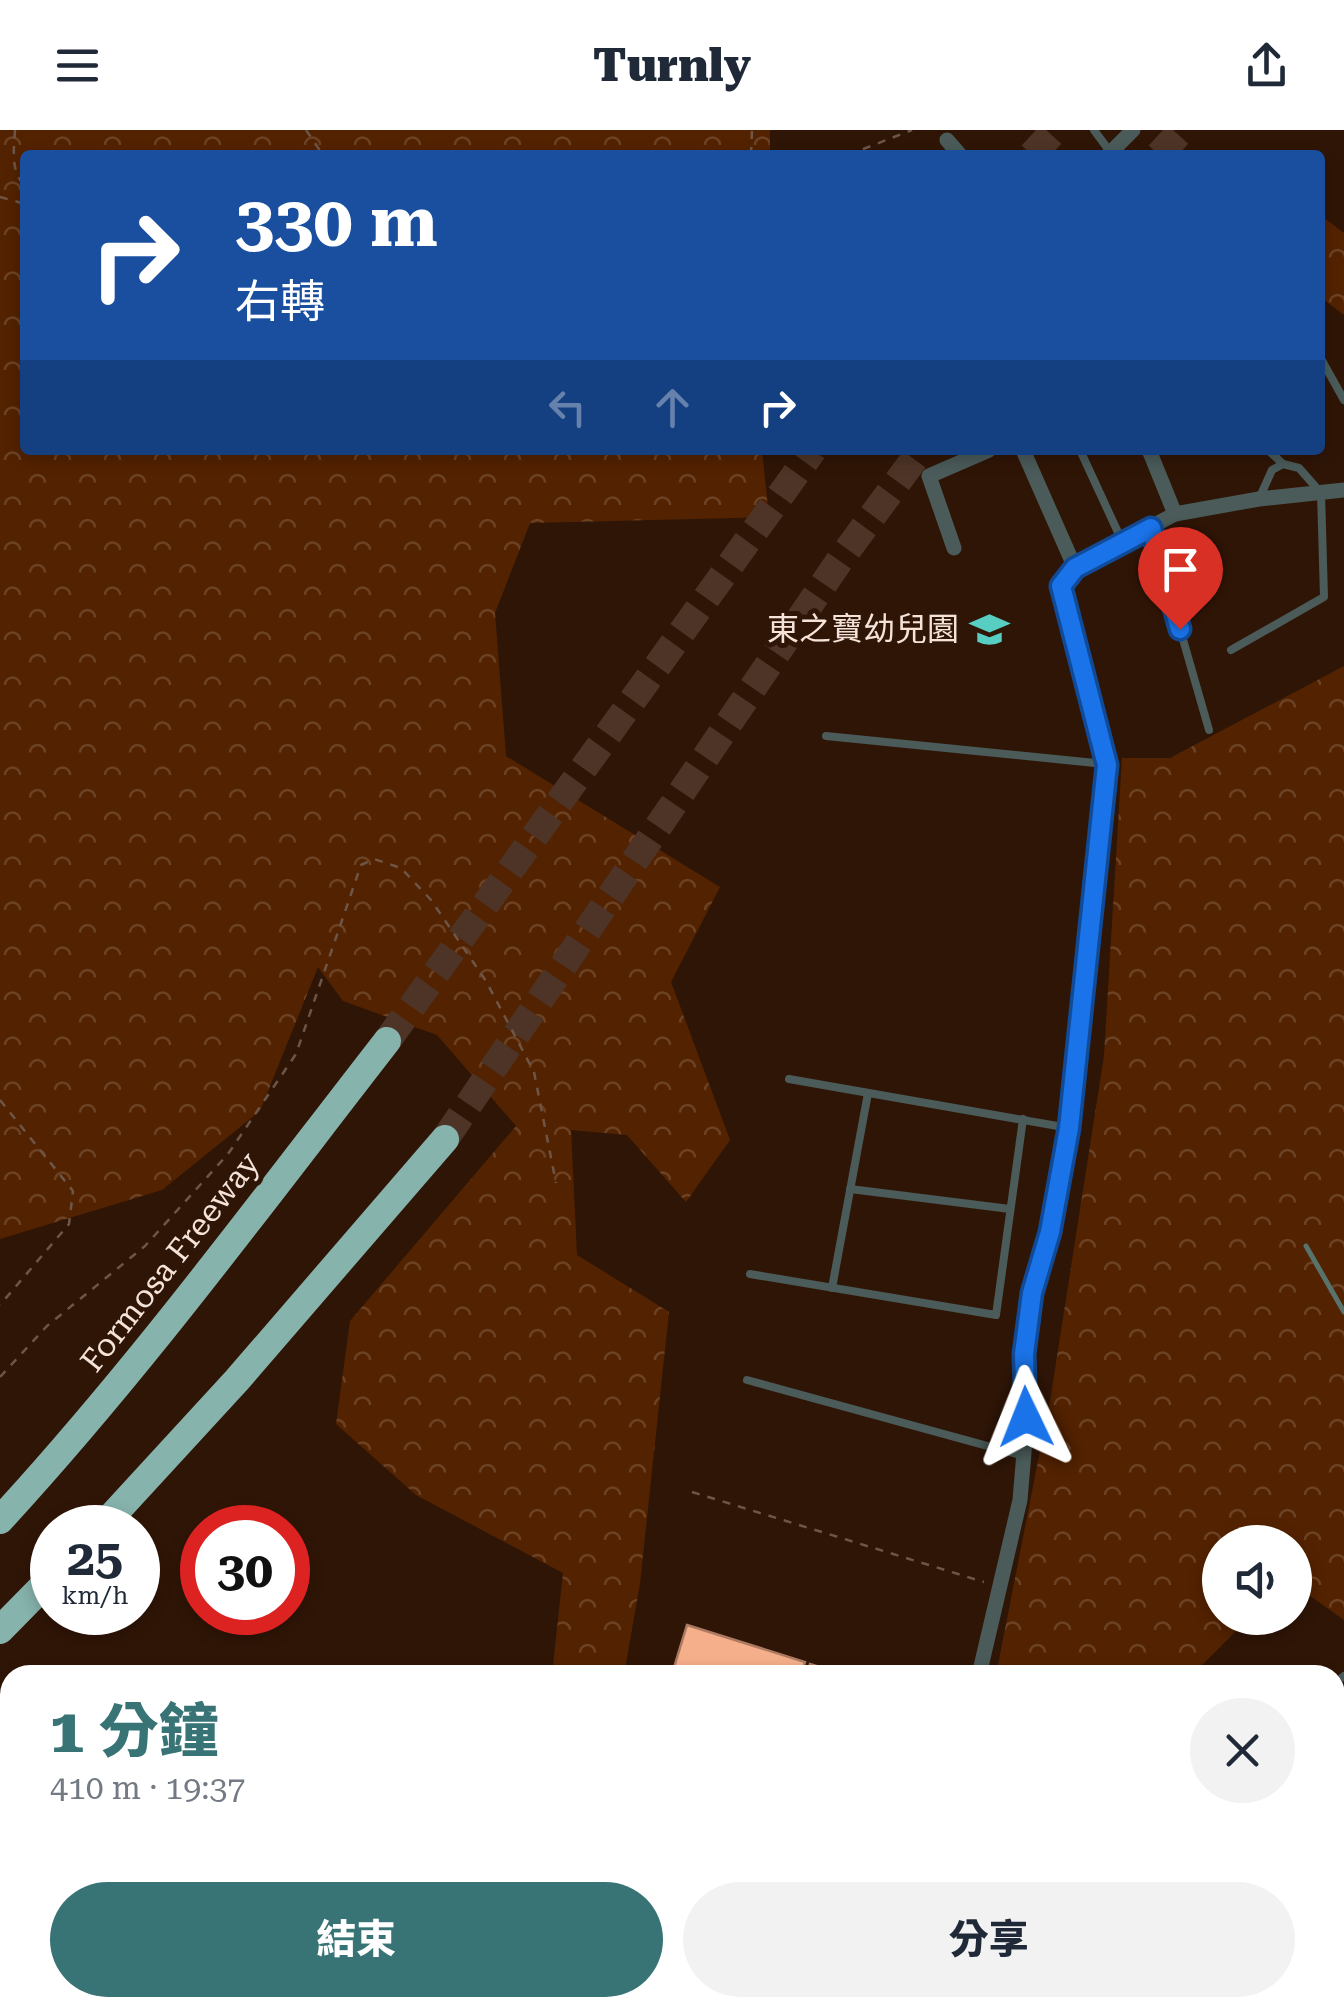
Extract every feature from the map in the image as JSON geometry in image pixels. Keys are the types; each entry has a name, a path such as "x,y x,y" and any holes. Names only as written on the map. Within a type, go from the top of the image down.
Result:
{"highway":[{"name":"Formosa Freeway","path":"0,1520 86,1426 387,1041"},
{"path":"122,1505 446,1139"},
{"path":"0,1630 30,1599"}],"street":[{"path":"1114,150 1134,130"},
{"path":"954,548 928,476 977,455"},
{"path":"1025,455 1075,568"},
{"path":"1151,455 1176,514"},
{"path":"980,1665 1020,1500 1024,1354 1032,1293 1050,1232 1069,1128 1107,765 1061,586 1075,568 1176,514 1344,490"}],"lane":[{"path":"1325,366 1344,400"},
{"path":"1082,455 1122,542"},
{"path":"1231,650 1324,596 1321,492 1298,468 1283,464 1273,455"},
{"path":"1260,499 1272,470 1283,464"},
{"path":"1151,528 1209,730"},
{"path":"826,736 1107,765"},
{"path":"789,1079 1069,1128"},
{"path":"832,1288 868,1093"},
{"path":"750,1274 996,1315 1023,1120"},
{"path":"850,1189 1010,1209"},
{"path":"748,1380 1024,1456"}],"path":[{"path":"15,130 14,162 20,182"},
{"path":"861,150 912,130"},
{"path":"0,1377 48,1326 144,1246 228,1154 296,1054 361,865 374,859 401,868 431,900 486,981 534,1072 556,1182"},
{"path":"0,1100 73,1191 70,1224 0,1305"},
{"path":"692,1492 1000,1587"}],"green space":[{"path":"0,130 770,130 770,150 20,150 20,455 763,455 769,517 530,523 495,613 506,756 720,887 671,982 730,1140 686,1202 627,1135 571,1130 577,1255 669,1312 640,1583 626,1665 553,1665 563,1573 416,1495 336,1424 350,1321 516,1126 437,1035 343,1001 318,967 260,1111 162,1190 0,1239"},
{"path":"1325,219 1344,233 1344,315 1325,301"},
{"path":"1344,666 1344,1620 1312,1597 1312,1525 1202,1525 1202,1635 1232,1635 1202,1665 998,1665 1051,1395 1104,1056 1122,758 1170,758"}],"building":[{"path":"687,1625 805,1662 804,1665 675,1665"}],"waterway":[{"path":"1306,1246 1344,1312"}],"tunnel":[{"path":"1037,150 1055,130"},
{"path":"1164,150 1182,130"},
{"path":"387,1041 809,455"},
{"path":"445,1139 840,560 917,455"}],"place":[{"name":"東之寶幼兒園","path":"989,629"}],"route":[{"path":"1026,1417 1024,1354 1032,1293 1050,1232 1069,1128 1107,765 1061,586 1075,568 1151,528 1180,629"}]}
